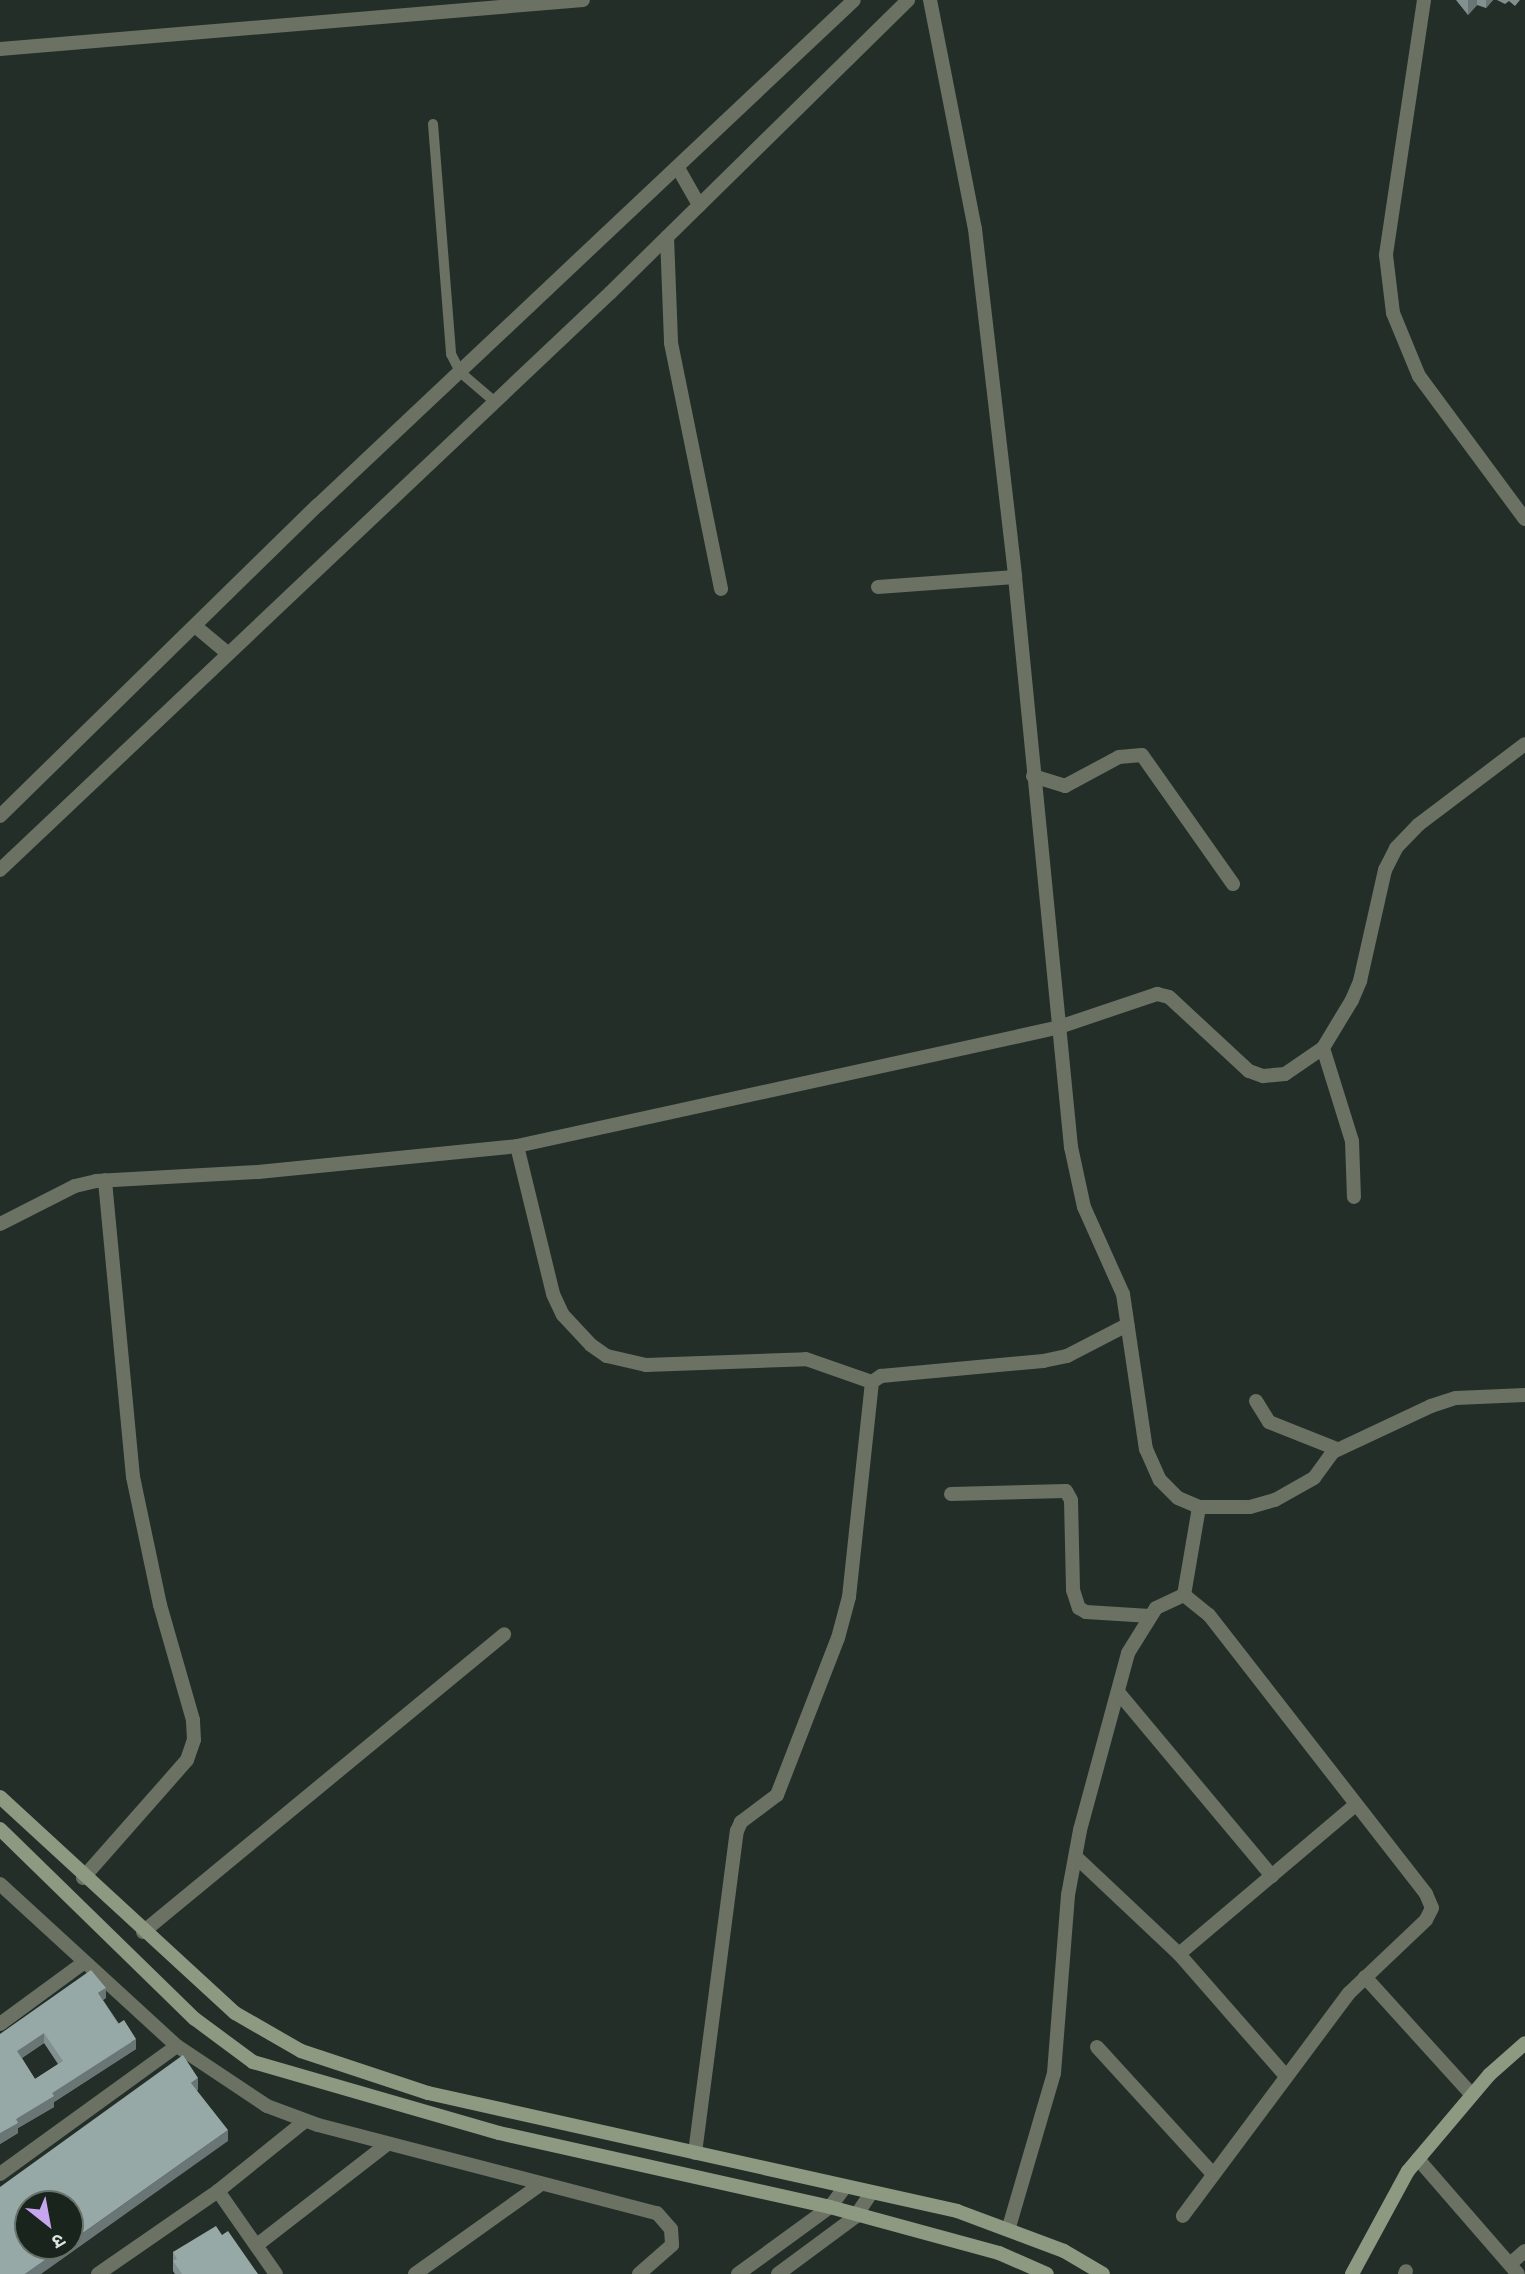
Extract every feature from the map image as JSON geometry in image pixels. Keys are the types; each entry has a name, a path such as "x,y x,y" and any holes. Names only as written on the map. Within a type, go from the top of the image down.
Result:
{"street":[{"path":"0,49 583,0"},
{"path":"0,816 460,372 855,0"},
{"path":"0,870 226,652 667,237 908,0"},
{"path":"930,0 975,229 1015,577 1056,1028 1076,1180 1123,1294 1146,1449 1168,1489 1199,1507 1250,1507 1275,1500 1314,1478 1337,1450 1456,1398 1525,1395"},
{"path":"1424,0 1387,255 1393,313 1419,376 1525,519"},
{"path":"678,168 699,205"},
{"path":"667,237 671,343 721,589"},
{"path":"878,587 1015,577"},
{"path":"195,626 226,652"},
{"path":"0,1223 75,1186 104,1180 258,1172 517,1146 1056,1028 1141,997 1164,994 1230,1057 1263,1076 1285,1074 1323,1048 1360,981 1385,870 1396,848 1418,825 1525,744"},
{"path":"1033,776 1065,786 1119,757 1142,755 1233,884"},
{"path":"1323,1048 1352,1141 1354,1197"},
{"path":"517,1146 553,1294 563,1315 591,1345 607,1356 646,1365 806,1359 872,1382"},
{"path":"83,1878 187,1760 194,1740 193,1720 160,1605 133,1476 104,1180"},
{"path":"872,1382 881,1376 1043,1361 1068,1356 1127,1325"},
{"path":"695,2153 737,1831 748,1815 777,1795 838,1637 849,1597 872,1382"},
{"path":"1256,1401 1269,1422 1337,1450"},
{"path":"951,1494 1066,1491 1071,1500 1073,1590 1079,1608 1086,1612 1150,1616"},
{"path":"1184,1595 1199,1507"},
{"path":"1009,2227 1059,2045 1068,1895 1118,1692 1132,1644 1150,1616 1164,1601 1184,1595"},
{"path":"1184,1595 1209,1615 1354,1806 1426,1894 1432,1908 1426,1920 1365,1976 1285,2075 1184,2216"},
{"path":"144,1932 504,1634"},
{"path":"1118,1692 1272,1876"},
{"path":"0,1797 83,1878 234,2013 301,2051 428,2093 957,2210 1009,2227 1103,2274"},
{"path":"1179,1954 1354,1806"},
{"path":"0,1829 195,2018 253,2062 499,2133 830,2207 855,2217 999,2253 1047,2274"},
{"path":"1076,1857 1179,1954 1285,2075"},
{"path":"0,1884 83,1963 177,2046 267,2106 305,2121 387,2144 540,2185 647,2208 664,2218 673,2237 672,2245 639,2274"},
{"path":"0,2024 83,1963"},
{"path":"1365,1976 1472,2095"},
{"path":"1352,2274 1418,2158 1472,2095 1525,2043"},
{"path":"0,2174 177,2046"},
{"path":"1097,2048 1213,2174"},
{"path":"98,2274 118,2269 305,2121"},
{"path":"257,2245 387,2144"},
{"path":"1418,2158 1514,2269 1525,2252"},
{"path":"415,2274 540,2185"},
{"path":"738,2274 830,2207 845,2187"},
{"path":"218,2191 276,2274"},
{"path":"778,2274 855,2217 871,2193"}],"lane":[{"path":"433,124 446,331 460,372 494,401"}],"building":[{"path":"91,1970 106,1988 98,1993 118,2024 124,2020 136,2039 52,2093 54,2096 16,2119 18,2123 0,2133 0,2034","holes":["44,2033 63,2061 35,2079 17,2051"]},
{"path":"183,2055 198,2078 191,2083 228,2130 84,2232 84,2190 14,2190 14,2260 45,2260 25,2274 0,2274 0,2187"},
{"path":"216,2226 222,2235 228,2231 258,2274 182,2274 173,2261 177,2259 173,2252"}]}
